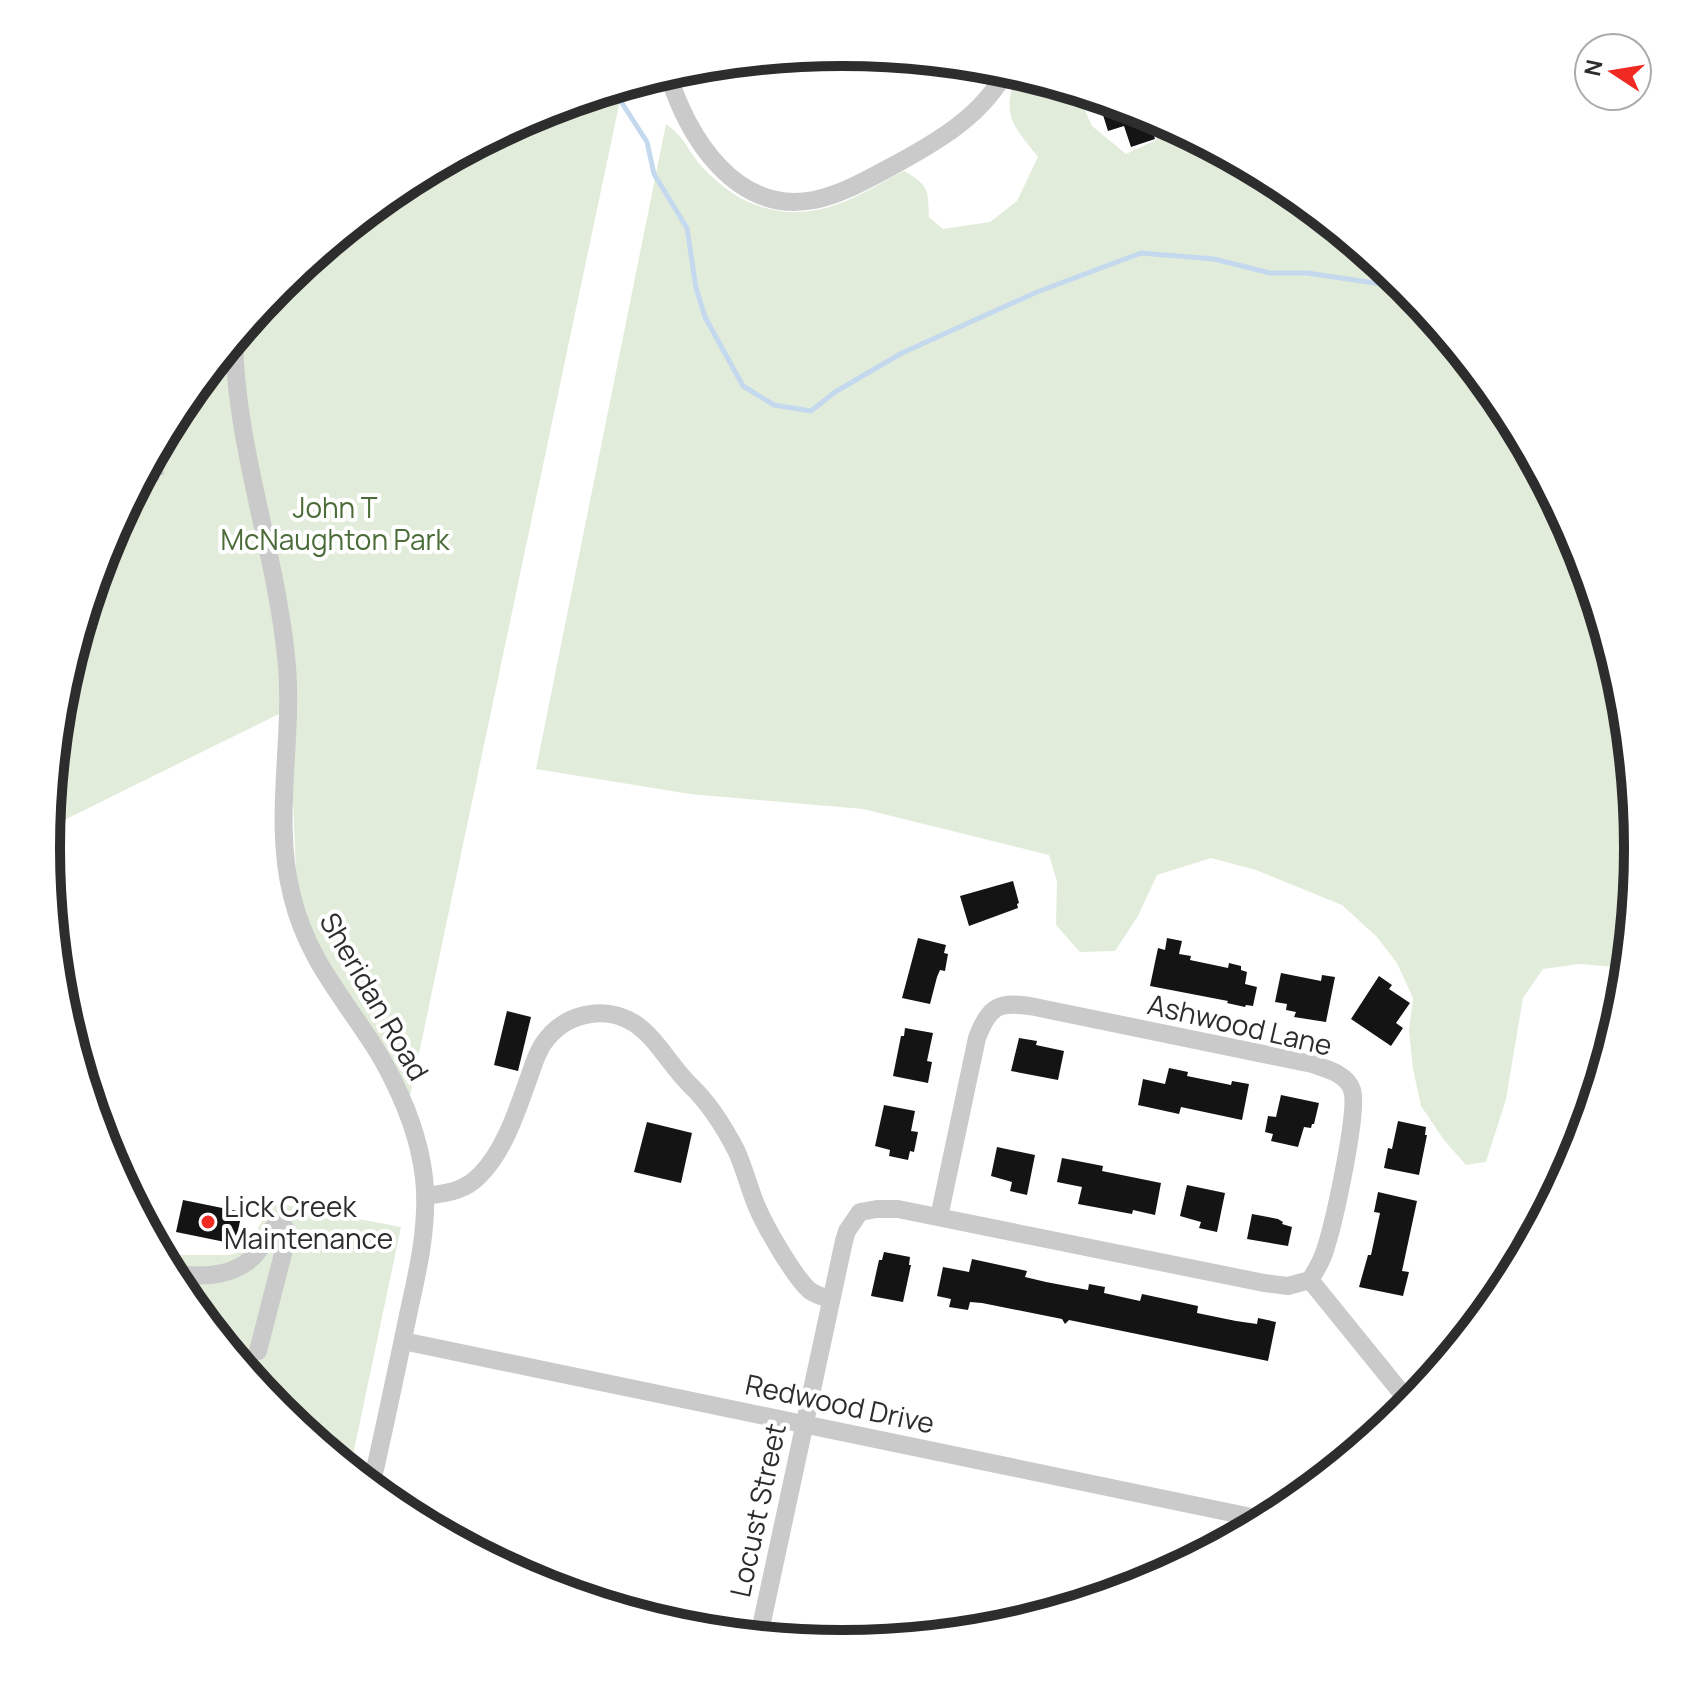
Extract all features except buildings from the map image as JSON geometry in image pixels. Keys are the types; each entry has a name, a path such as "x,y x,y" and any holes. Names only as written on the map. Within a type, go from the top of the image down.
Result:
{"street":[{"path":"673,85 688,125 719,167 759,194 796,202 836,193 926,147 982,105 998,82"},
{"name":"Sheridan Road","path":"235,356 238,410 286,651 289,708 283,823 292,898 320,970 392,1077 407,1110 421,1157 425,1196 421,1250 374,1475"},
{"name":"Ashwood Lane","path":"939,1217 982,1027 996,1007 1023,1005 1312,1064 1345,1079 1354,1099 1352,1123 1327,1246 1310,1280"},
{"path":"425,1196 461,1190 481,1174 515,1114 544,1043 556,1030 580,1015 620,1016 650,1036 673,1068 705,1101 737,1152 758,1210 799,1278 817,1296 831,1299"},
{"name":"Locust Street","path":"761,1626 847,1231 860,1212 888,1208 939,1217"},
{"path":"939,1217 1264,1283 1288,1286 1310,1280 1403,1394"},
{"path":"187,1275 197,1277 231,1269 255,1255 272,1228 281,1224 286,1229 286,1242 258,1351"},
{"name":"Redwood Drive","path":"403,1341 1249,1516"}],"path":[{"path":"147,490 162,474 165,458"}],"green space":[{"path":"1012,87 1045,92 1082,103 1092,126 1126,154 1156,140 1159,133 1189,146 1234,170 1319,227 1396,295 1463,372 1520,457 1565,549 1598,645 1618,746 1625,848 1618,950 1615,967 1579,964 1543,969 1523,998 1506,1099 1486,1162 1466,1165 1421,1106 1409,1031 1413,998 1397,963 1377,937 1342,905 1256,870 1211,858 1157,875 1138,916 1115,951 1080,952 1056,925 1057,881 1049,855 863,809 690,794 536,769 666,124 722,186 759,206 778,211 819,210 840,204 904,171 926,189 929,217 943,229 990,222 1017,201 1038,157 1012,118"},
{"name":"John T McNaughton Park","path":"620,98 407,1110 298,918 289,709 61,822 75,695 102,596 141,502 165,457 222,372 289,295 366,227 408,197 496,146 543,125"},
{"path":"280,1204 401,1227 352,1458 289,1401 254,1364 192,1283 175,1255 229,1255 241,1252 272,1207"}],"waterway":[{"path":"619,98 647,142 654,174 687,228 696,288 705,317 743,386 774,405 811,411 835,392 902,353 1037,292 1141,253 1214,259 1270,273 1307,273 1385,285"}],"place":[{"name":"Lick Creek Maintenance","path":"208,1222"}]}
